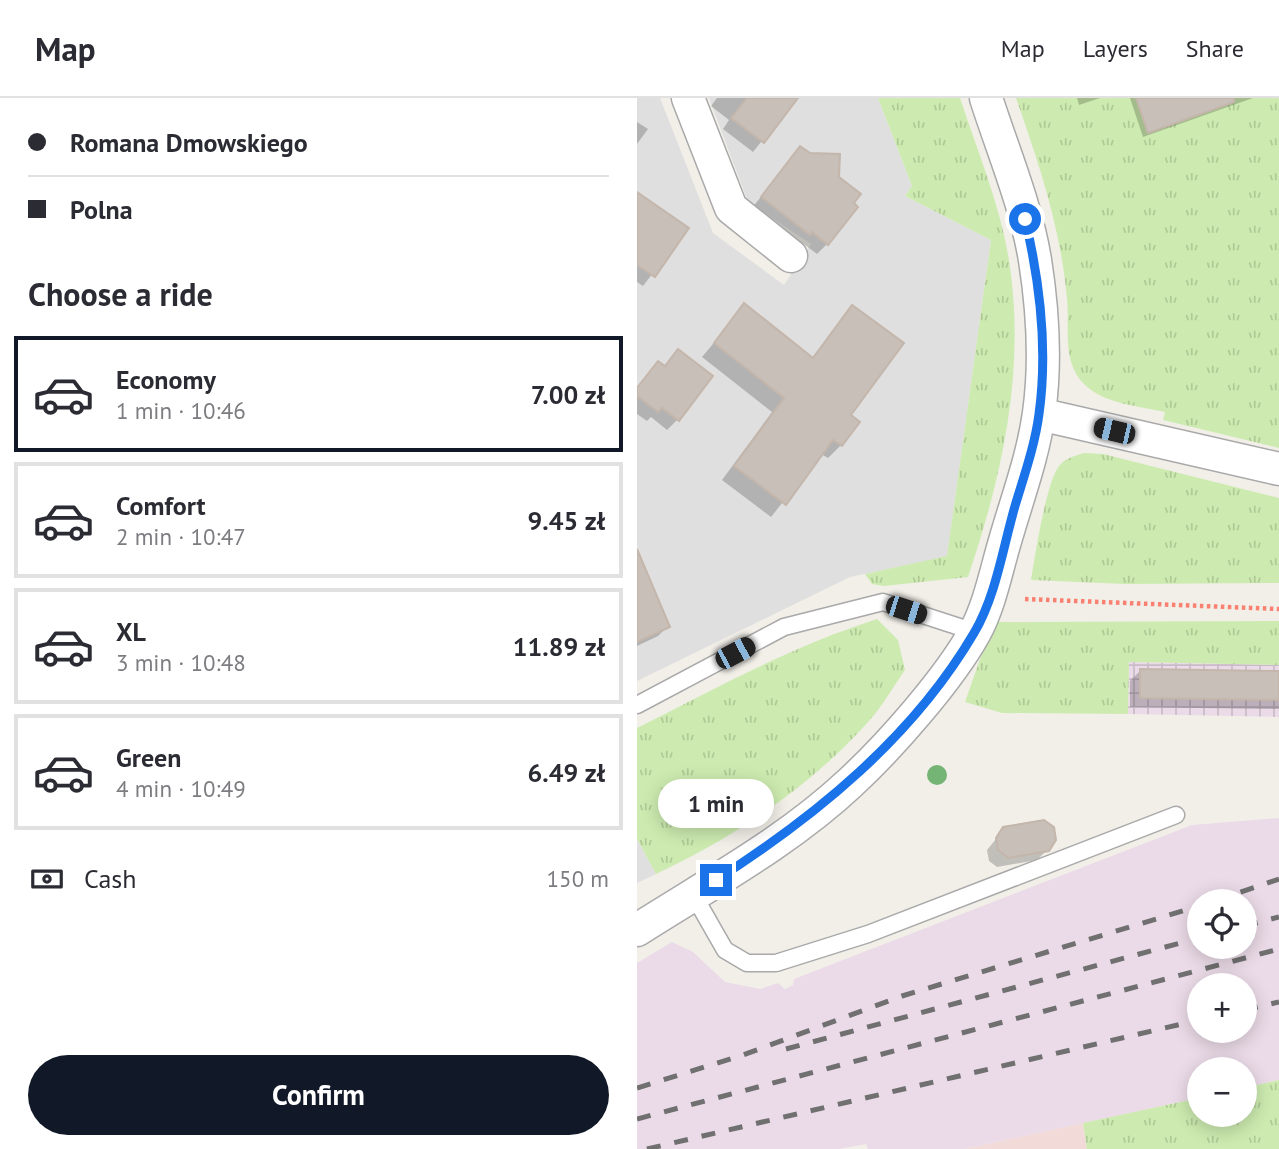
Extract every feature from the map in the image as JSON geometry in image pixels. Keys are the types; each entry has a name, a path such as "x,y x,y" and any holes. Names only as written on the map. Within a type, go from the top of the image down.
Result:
{"street":[{"path":"688,98 731,208 790,256"},
{"path":"637,930 783,837 850,783 924,702 975,632 989,597 1039,414 1043,329 1035,258 1015,185 985,98"},
{"path":"1039,414 1279,469"}],"lane":[{"path":"637,705 784,627 883,602 975,632"},
{"path":"693,894 725,950 747,963 776,964 868,933 1176,815"}],"path":[{"path":"989,597 1279,609"}],"shaded area":[{"path":"637,98 660,98 713,233 784,285 811,244 748,202 709,98 878,98 912,186 905,196 991,240 947,557 850,577 637,681"},
{"path":"1129,662 1279,665 1279,717 1128,714"},
{"path":"1279,818 1279,1080 1257,1085 1257,1057 1187,1057 1187,1101 964,1149 868,1149 866,1144 839,1149 637,1149 637,963 672,942 693,952 725,982 760,989 778,983 785,989 793,985 794,979 1192,825"},
{"path":"637,839 656,874 637,883"},
{"path":"1083,1123 1087,1149 964,1149 974,1147"}],"green space":[{"path":"878,98 960,98 1006,245 1014,307 1015,346 1000,463 968,577 884,586 872,584 865,574 947,556 991,240 905,196 912,186"},
{"path":"1016,98 1279,98 1279,448 1163,420 1165,412 1102,396 1077,376 1072,366 1068,344 1067,299 1060,247 1041,172"},
{"path":"1084,453 1103,454 1279,498 1279,583 1125,584 1031,580 1054,475 1064,461"},
{"path":"877,619 898,640 905,670 873,716 822,768 770,808 714,844 656,874 637,839 637,728 785,655"},
{"path":"1279,621 1279,665 1129,662 1128,714 1002,713 965,702 993,622"},
{"path":"1279,1080 1279,1149 1087,1149 1083,1123 1187,1101 1187,1127 1257,1127 1257,1085"}],"building":[{"path":"747,98 798,98 764,143 731,118"},
{"path":"1136,98 1234,98 1234,102 1148,133"},
{"path":"800,146 810,153 840,154 839,177 861,194 854,203 858,207 828,245 812,232 810,235 761,197"},
{"path":"637,192 689,228 655,277 637,265"},
{"path":"744,303 813,358 852,305 904,343 851,415 860,422 842,446 833,440 786,505 734,466 784,398 714,343"},
{"path":"678,349 713,376 679,421 662,408 658,412 637,396 637,388 658,361 665,366"},
{"path":"637,549 670,627 637,642"},
{"path":"1140,669 1279,671 1279,700 1140,698"},
{"path":"1044,820 1054,827 1056,840 1049,851 1008,858 998,850 996,838 1003,827"}],"railway":[{"path":"1249,889 1279,879"},
{"path":"637,1088 743,1055 902,996 1187,910"},
{"path":"1257,923 1279,917"},
{"path":"786,1049 1187,941"},
{"path":"637,1119 1279,949"},
{"path":"1257,1007 1279,1002"},
{"path":"647,1149 1187,1023"}],"route":[{"path":"716,880 783,837 850,783 924,702 975,632 989,597 1032,450 1039,414 1043,329 1035,258 1025,219"}]}
